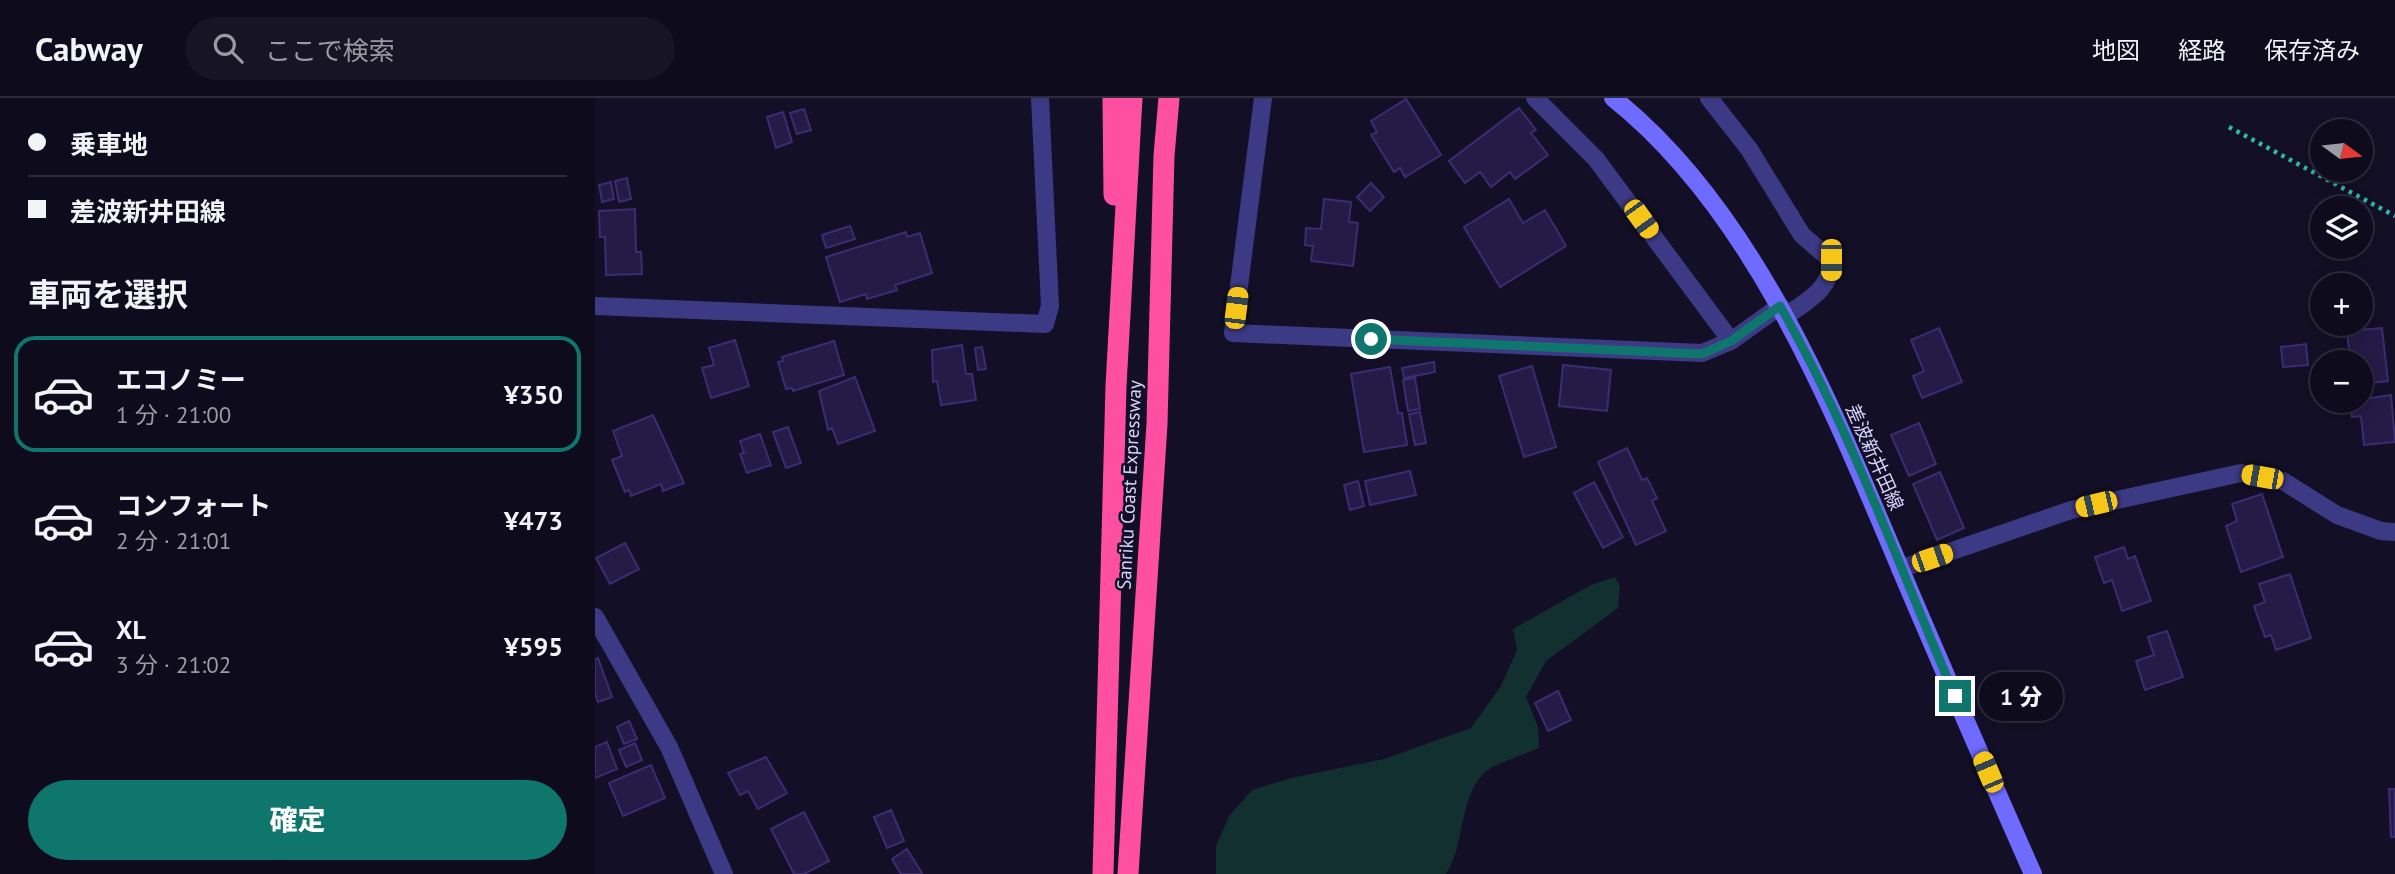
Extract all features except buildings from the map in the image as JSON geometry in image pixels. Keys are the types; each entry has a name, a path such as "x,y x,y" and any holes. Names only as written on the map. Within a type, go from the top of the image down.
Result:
{"highway":[{"path":"1113,98 1116,386"},
{"name":"Sanriku Coast Expressway","path":"1103,874 1116,386 1132,98"},
{"name":"Sanriku Coast Expressway","path":"1128,874 1157,424 1164,156 1169,98"},
{"path":"1164,156 1177,98"}],"main road":[{"name":"差波新井田線","path":"1613,98 1676,160 1721,217 1783,311 1864,481 2033,874"}],"street":[{"path":"595,306 1045,324 1050,306 1040,98"},
{"path":"1263,98 1233,333 1702,354 1731,341 1825,287 1831,276 1831,260 1802,235 1749,149 1709,98"},
{"path":"1535,98 1596,159 1731,341"},
{"path":"1900,569 2071,510 2241,473 2283,481 2337,515 2381,531 2395,532"},
{"path":"595,617 669,747 724,874"}],"path":[{"path":"2229,127 2395,216"}],"green space":[{"path":"1615,577 1620,586 1618,608 1546,661 1526,697 1538,727 1539,748 1484,773 1470,796 1457,849 1446,874 1216,874 1216,846 1229,816 1252,790 1291,778 1384,759 1471,728 1501,686 1517,650 1513,629 1591,585"}],"route":[{"path":"1371,339 1702,354 1731,341 1780,306 1811,365 1864,481 1955,696"}]}
